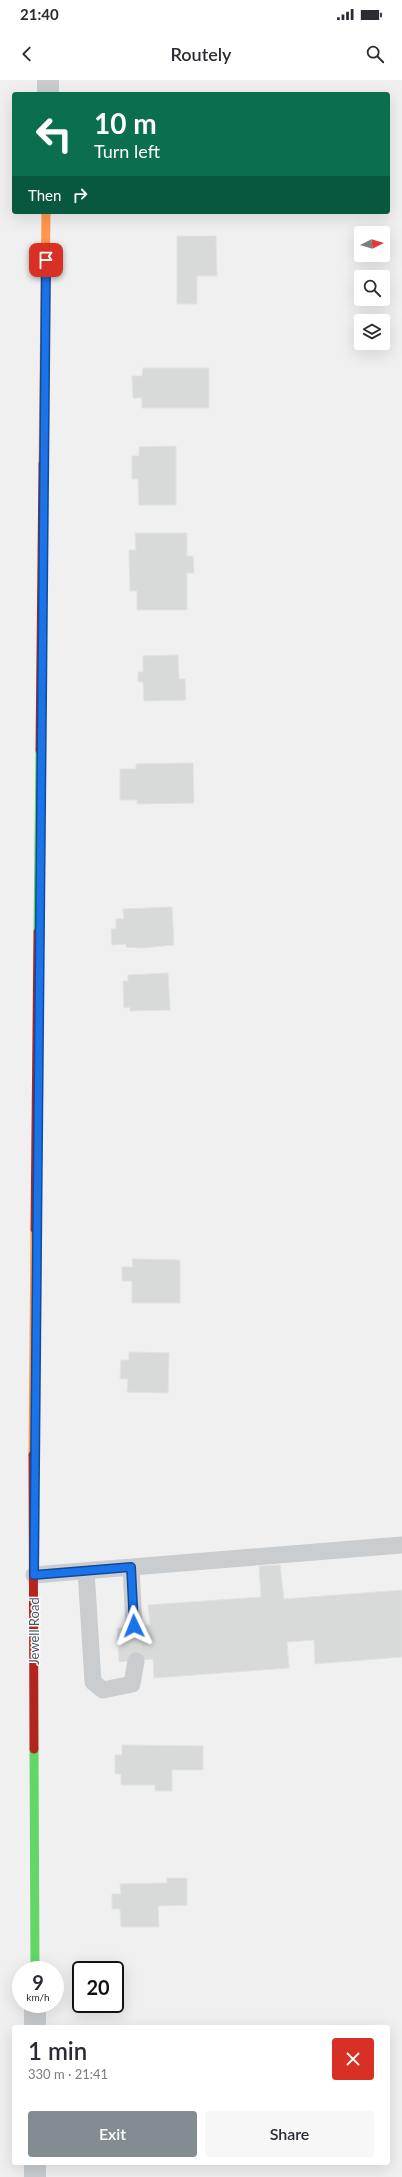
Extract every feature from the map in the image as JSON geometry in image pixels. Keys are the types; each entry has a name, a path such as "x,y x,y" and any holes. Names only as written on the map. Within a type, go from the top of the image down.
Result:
{"street":[{"path":"48,80 48,92"},
{"name":"Jewell Road","path":"35,1961 34,1575 46,214"},
{"path":"35,2013 35,2025"},
{"path":"35,2165 35,2177"}],"lane":[{"path":"34,1575 402,1545"},
{"path":"131,1567 134,1626"},
{"path":"86,1571 93,1682 103,1690 132,1684 136,1660"}],"building":[{"path":"177,236 216,236 217,276 197,276 197,304 177,304"},
{"path":"143,368 209,368 209,408 142,408 142,398 133,398 132,376 142,376"},
{"path":"176,446 176,505 139,505 138,479 132,479 132,456 139,456 139,447"},
{"path":"135,533 187,533 187,556 193,556 194,573 187,573 187,610 137,610 137,591 130,591 129,550 136,550"},
{"path":"178,655 179,679 185,679 186,700 144,701 143,682 138,682 138,672 143,672 143,656"},
{"path":"193,763 194,803 137,804 137,800 120,800 120,769 136,769 136,764"},
{"path":"172,907 174,945 142,948 126,947 126,944 112,945 111,929 116,929 116,919 124,919 123,909"},
{"path":"168,973 170,1010 130,1011 130,1007 124,1008 123,981 128,981 128,975"},
{"path":"132,1259 180,1260 180,1303 132,1303 132,1281 122,1281 122,1267 133,1267"},
{"path":"129,1352 169,1353 168,1393 127,1392 128,1379 120,1379 121,1360 129,1360"},
{"path":"280,1565 284,1599 402,1590 402,1657 315,1664 314,1640 287,1642 289,1668 154,1678 153,1659 119,1662 117,1628 150,1625 148,1605 261,1597 259,1566"},
{"path":"122,1745 203,1746 203,1770 172,1770 172,1791 155,1791 155,1785 121,1785 121,1774 115,1774 115,1755 122,1755"},
{"path":"167,1878 187,1878 187,1905 158,1906 159,1927 121,1927 120,1909 112,1909 112,1894 121,1894 120,1884 167,1883"}],"traffic: fast":[{"path":"38,932 40,750"},
{"path":"34,1749 35,1961"}],"traffic: slow":[{"path":"43,464 46,214"},
{"path":"33,1455 35,1229"}],"traffic: jam":[{"path":"40,750 43,464"},
{"path":"35,1229 38,932"},
{"path":"33,1455 34,1749"}],"route":[{"path":"46,260 33,1455 34,1575 131,1567 134,1626"}]}
